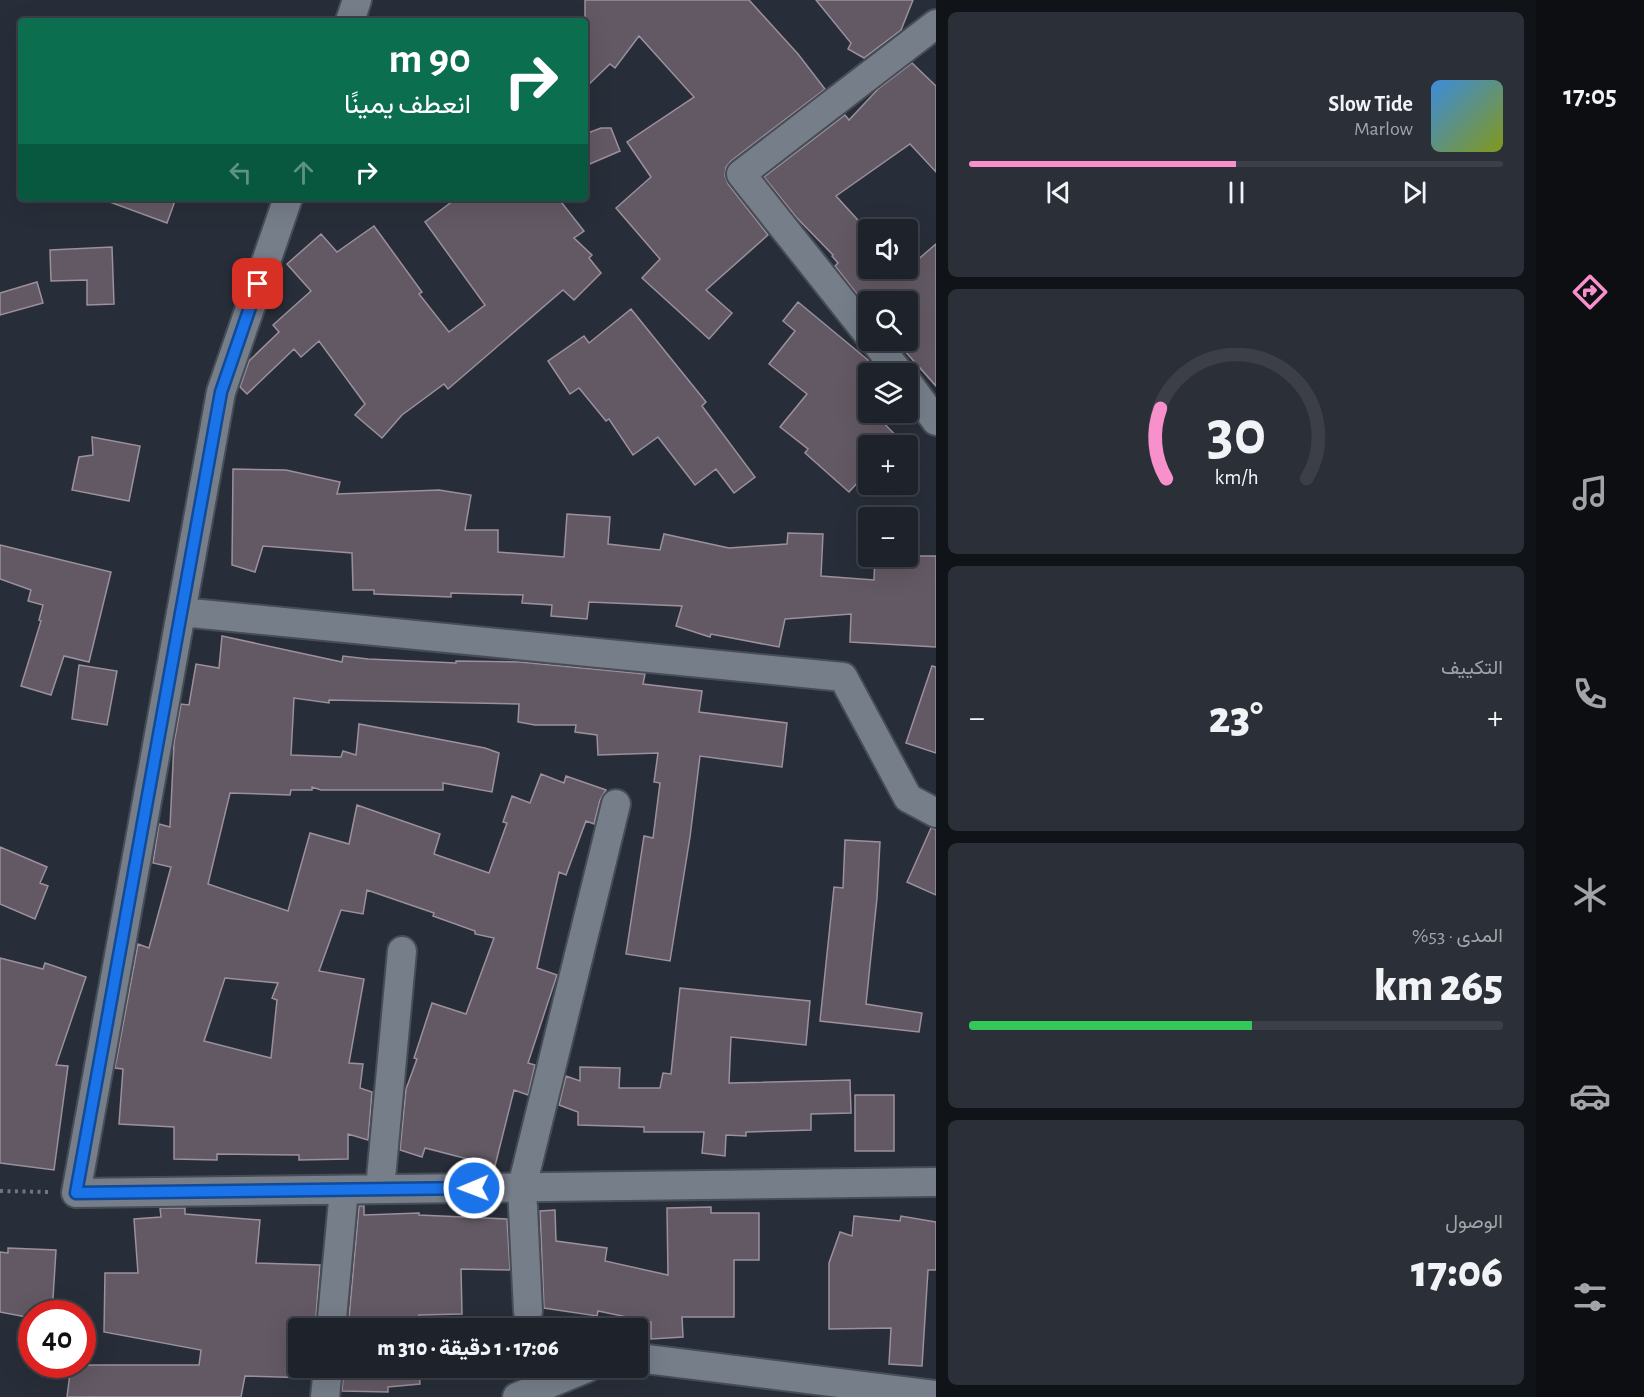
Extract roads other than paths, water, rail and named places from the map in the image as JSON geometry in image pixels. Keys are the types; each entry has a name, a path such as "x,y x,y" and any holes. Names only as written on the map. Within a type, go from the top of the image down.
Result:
{"street":[{"path":"351,18 357,0"},
{"path":"858,321 741,174 936,24"},
{"path":"287,201 221,392 76,1193 936,1182"},
{"path":"882,351 892,363"},
{"path":"918,397 936,421"},
{"path":"181,612 843,677 908,798 936,813"},
{"path":"528,1311 522,1187 616,804"},
{"path":"380,1189 402,951"},
{"path":"332,1318 344,1190"},
{"path":"648,1359 936,1395"},
{"path":"325,1397 327,1378"},
{"path":"517,1397 563,1378"}]}
